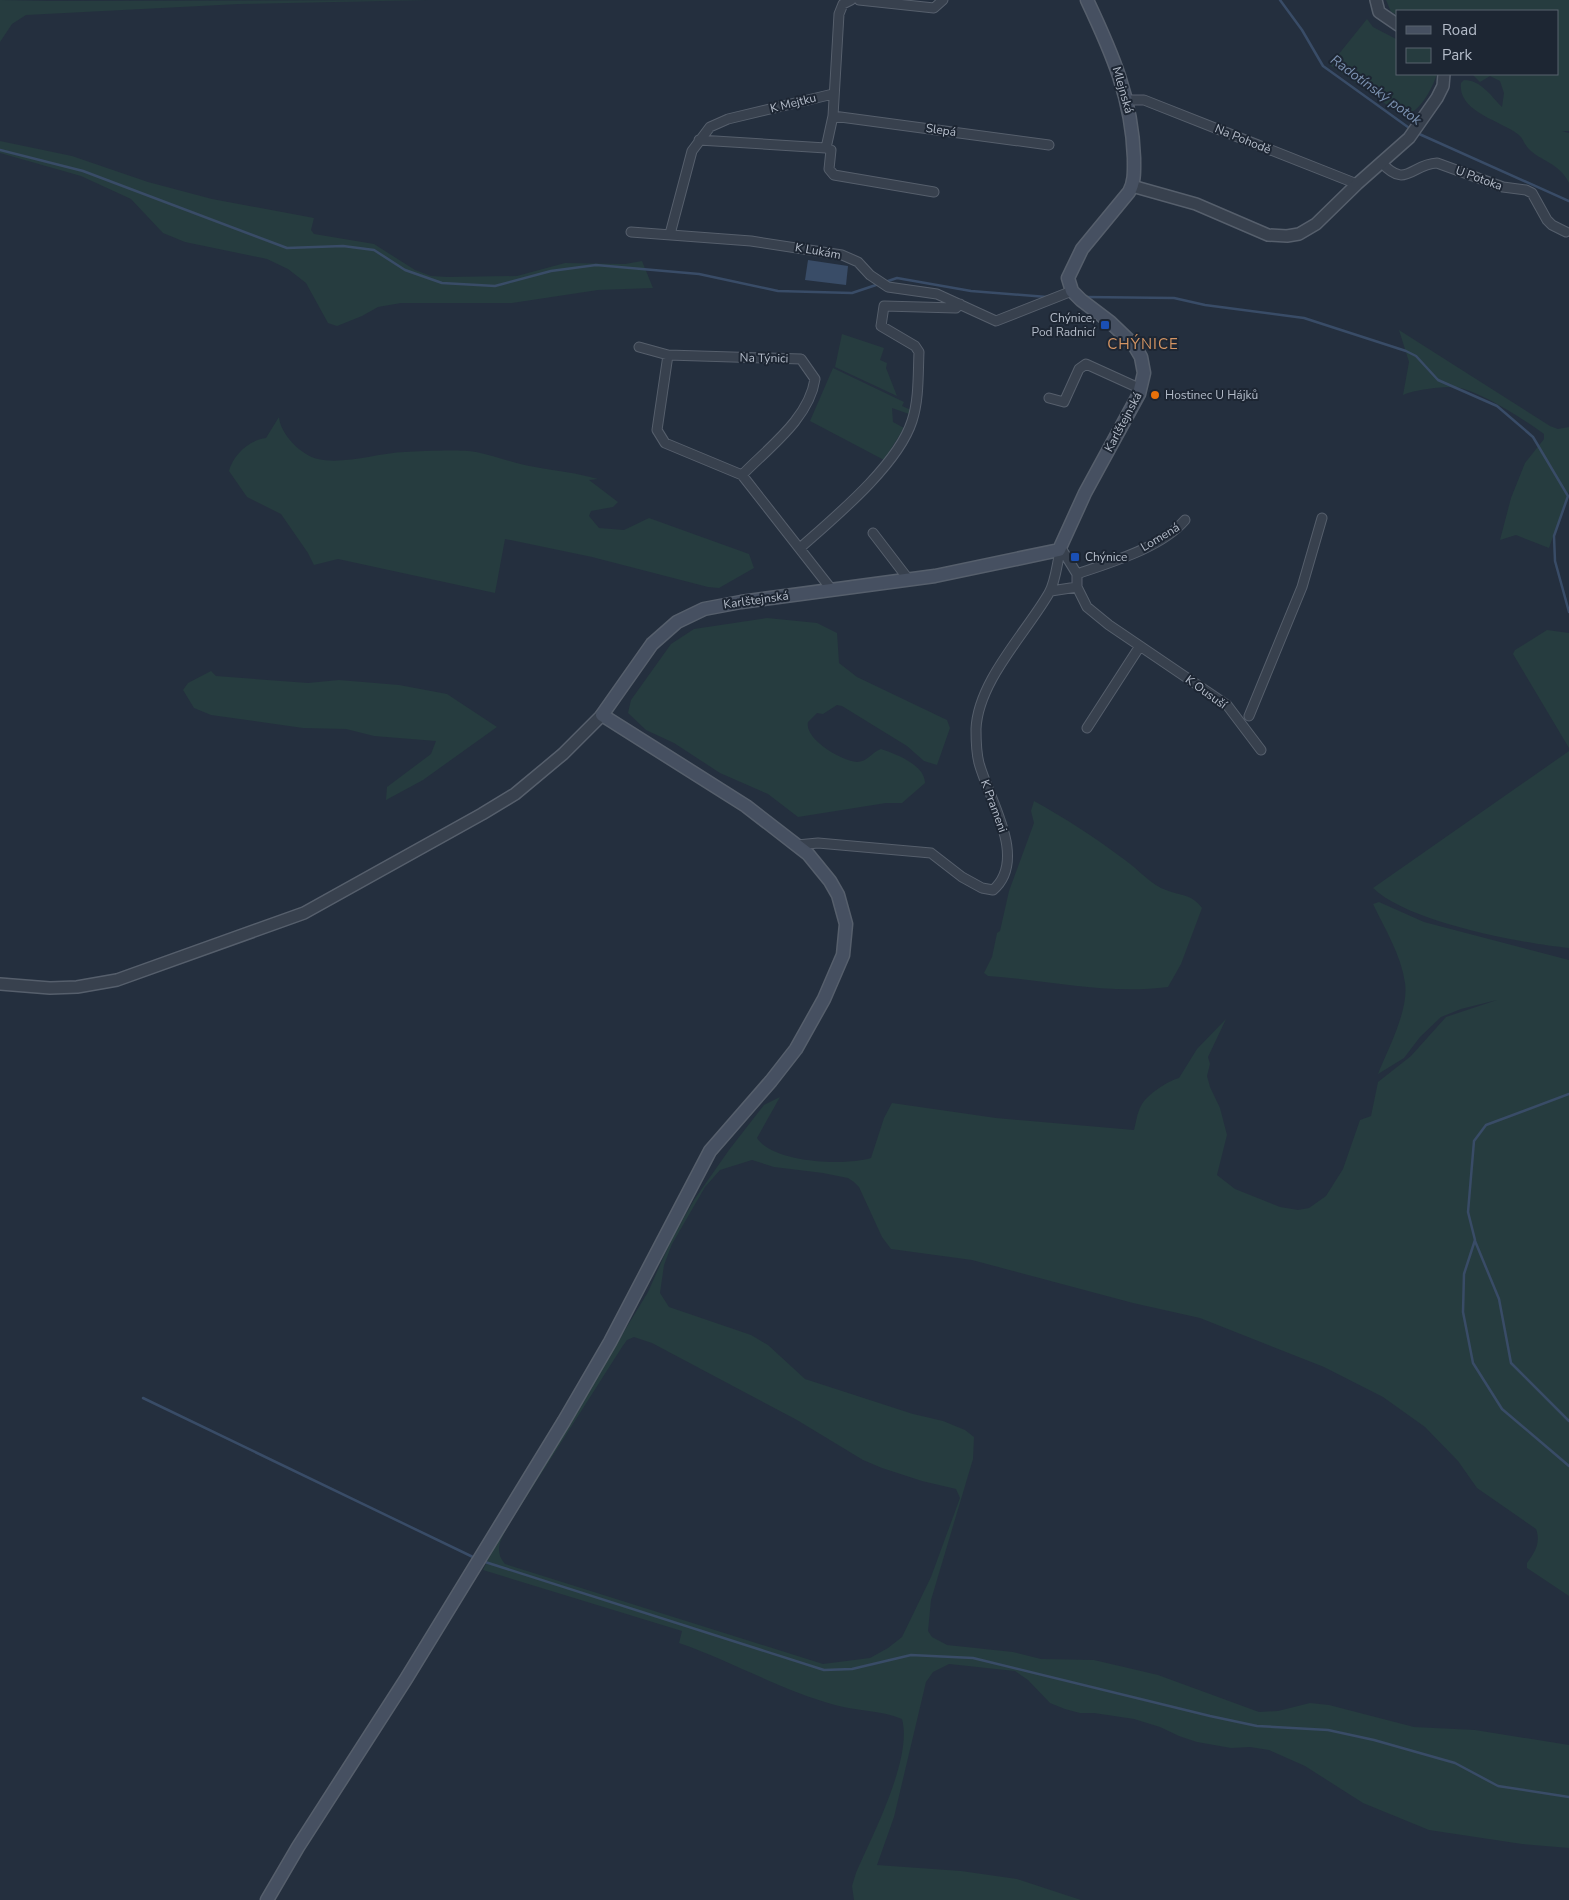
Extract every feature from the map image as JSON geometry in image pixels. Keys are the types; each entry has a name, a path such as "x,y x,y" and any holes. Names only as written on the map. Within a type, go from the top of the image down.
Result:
{"main road":[{"name":"Mlejnská","path":"1087,0 1113,55 1128,100 1133,140 1132,186"},
{"path":"1072,291 1068,278 1075,260 1132,186"},
{"name":"Karlštejnská","path":"602,715 652,644 672,626 697,612 741,602 909,580 1025,558 1060,548 1085,492 1141,389 1144,373 1138,351 1119,330 1072,291"},
{"path":"267,1900 298,1847 406,1678 564,1421 610,1342 710,1151 796,1049 824,998 843,956 846,924 838,895 830,880 797,845 746,806 602,715"}],"street":[{"path":"833,94 839,14 843,4 851,0"},
{"path":"858,0 934,8 943,0"},
{"path":"1376,0 1379,12 1396,24"},
{"path":"1132,186 1196,204 1268,235 1287,236 1311,228 1356,184 1409,138 1437,98 1443,86 1444,75"},
{"name":"K Mejtku","path":"670,234 692,151 710,127 728,119 833,94 833,116 826,148"},
{"name":"Na Pohodě","path":"1128,100 1144,100 1356,184"},
{"name":"Slepá","path":"833,116 1048,145"},
{"path":"699,140 826,148 831,150 829,169 834,175 934,192"},
{"name":"U Potoka","path":"1381,162 1393,173 1403,176 1428,164 1437,163 1503,187 1526,190 1535,196 1544,216 1552,225 1566,232"},
{"name":"K Lukám","path":"631,232 751,241 842,255 858,262 870,275 888,287 937,294 991,319 1001,321 1072,291"},
{"path":"800,548 853,501 886,463 912,422 916,409 920,352 916,346 881,326 884,306 956,308 960,304"},
{"name":"Na Týnici","path":"639,346 668,355 801,359 815,379 813,392 800,416 742,475"},
{"path":"668,355 657,430 664,443 742,475 832,590"},
{"path":"1049,398 1064,402 1079,369 1086,364 1141,389"},
{"path":"1249,716 1302,587 1322,518"},
{"name":"Lomená","path":"1077,574 1147,546 1179,528 1185,520"},
{"path":"872,534 909,580"},
{"path":"1060,548 1077,574 1077,587 1051,590 1060,548"},
{"name":"K Ousuší","path":"1077,587 1086,607 1227,705 1260,750"},
{"name":"K Prameni","path":"797,845 818,843 924,852 941,859 962,877 982,888 992,890 1001,883 1007,861 1006,840 995,802 979,762 976,744 978,713 992,678 1051,590"},
{"path":"1087,728 1140,646"},
{"path":"0,984 50,988 77,987 117,980 304,913 391,866 515,794 563,754 602,715"}],"green space":[{"path":"0,0 429,0 239,4 26,15 12,24 0,42"},
{"path":"1386,0 1569,0 1569,131 1562,131 1569,133 1569,183 1555,166 1533,153 1519,135 1473,109 1462,93 1461,83 1464,80 1476,83 1485,89 1502,107 1504,93 1500,81 1490,76 1480,82 1473,75 1559,75 1559,10 1396,10 1396,14 1391,12"},
{"path":"1367,19 1373,27 1396,39 1396,75 1437,75 1420,105 1409,114 1403,116 1330,65"},
{"path":"0,141 72,156 148,182 212,199 314,218 311,230 314,234 374,244 415,270 431,276 517,276 565,263 625,264 642,261 653,288 598,290 512,303 401,303 378,307 337,326 328,323 306,283 288,269 267,259 185,242 163,233 131,199 81,176 0,153"},
{"path":"1399,330 1550,426 1558,429 1569,427 1569,491 1549,548 1516,535 1500,540 1511,498 1525,463 1544,439 1544,434 1492,401 1460,388 1431,388 1403,395 1409,362"},
{"path":"842,334 884,348 880,360 887,363 886,368 897,396 835,367"},
{"path":"833,368 904,402 902,406 911,410 909,414 892,408 893,422 904,428 884,460 810,421"},
{"path":"279,417 283,430 293,443 305,454 318,459 338,461 405,452 469,451 528,466 598,479 589,480 618,502 613,507 591,511 589,516 599,528 624,530 649,518 749,554 754,568 719,588 708,587 592,557 505,539 495,593 338,559 314,565 281,514 247,497 229,471 238,454 248,445 266,438"},
{"path":"767,618 817,623 837,633 839,663 857,677 947,720 950,728 937,765 924,761 907,746 842,706 837,705 823,714 817,713 808,722 808,729 818,742 842,758 861,762 881,749 902,757 915,766 924,777 925,783 902,803 886,803 798,817 768,794 720,773 674,743 646,730 628,713 631,700 671,644 694,629"},
{"path":"1547,630 1569,633 1569,748 1513,654 1515,650"},
{"path":"211,671 216,676 308,683 339,680 399,685 447,694 497,727 423,780 386,800 387,787 431,754 436,741 374,736 346,729 303,728 211,715 194,708 183,690 188,683"},
{"path":"1569,751 1569,948 1495,936 1437,921 1389,900 1373,888"},
{"path":"1034,801 1103,844 1160,888 1190,898 1202,908 1181,964 1168,987 1145,989 1100,988 988,976 984,973 992,957 1009,891 1034,823 1031,811"},
{"path":"1379,902 1424,922 1569,960 1569,1596 1527,1568 1527,1563 1535,1551 1538,1539 1536,1529 1477,1488 1458,1461 1425,1427 1383,1397 1324,1367 1200,1318 1133,1303 972,1260 891,1249 882,1237 859,1187 848,1178 774,1167 752,1160 720,1170 705,1187 672,1244 664,1265 660,1293 669,1307 751,1335 768,1345 805,1379 913,1414 943,1421 965,1430 974,1437 973,1459 931,1600 928,1631 932,1637 947,1645 1013,1652 1041,1659 1094,1660 1158,1675 1259,1712 1278,1711 1310,1703 1329,1705 1414,1727 1475,1730 1569,1745 1569,1848 1522,1844 1429,1830 1363,1803 1305,1766 1269,1750 1250,1747 1231,1748 1197,1742 1134,1719 1094,1713 1080,1713 1065,1709 1050,1703 1028,1680 1015,1671 949,1664 933,1672 926,1682 894,1817 877,1865 961,1871 1017,1879 1081,1900 854,1900 852,1886 856,1873 889,1797 902,1754 904,1735 902,1719 835,1705 795,1692 679,1643 682,1631 483,1570 494,1546 648,1292 673,1236 694,1200 764,1105 780,1097 757,1138 765,1146 778,1153 828,1162 871,1158 884,1118 892,1103 996,1118 1134,1130 1138,1112 1147,1097 1169,1082 1179,1078 1197,1049 1226,1019 1208,1057 1210,1064 1207,1076 1220,1108 1227,1135 1217,1175 1235,1189 1280,1207 1298,1210 1309,1208 1326,1196 1343,1169 1360,1120 1371,1116 1378,1082 1411,1056 1446,1017 1497,1000 1461,1009 1441,1017 1420,1037 1404,1058 1378,1074 1401,1017 1404,1005 1405,983 1400,962 1392,942 1373,904","holes":["634,1337 652,1343 797,1420 863,1460 922,1481 956,1489 960,1498 931,1577 902,1637 888,1648 870,1658 823,1664 505,1564 499,1553 500,1542 505,1532 622,1347 627,1340"]}],"water":[{"path":"808,260 848,266 846,285 805,280"}],"waterway":[{"name":"Radotínský potok","path":"1280,0 1302,30 1323,66 1412,130"},
{"name":"Radotínský potok","path":"1417,133 1569,201"},
{"path":"0,150 83,171 287,248 343,246 374,250 405,270 442,283 495,286 551,271 596,265 699,274 778,291 852,293 879,284"},
{"path":"885,282 897,278 971,291 1047,297"},
{"path":"1085,297 1174,298 1205,305 1304,318 1406,351 1416,356 1438,380 1497,406 1533,437 1568,496"},
{"name":"Radotínský potok","path":"1568,496 1554,536 1555,561 1569,612"},
{"name":"Radotínský potok","path":"1569,1094 1486,1125 1474,1141 1468,1212 1475,1240 1464,1274 1463,1312 1473,1363 1502,1409 1569,1466"},
{"path":"1475,1241 1499,1299 1511,1363 1569,1421"},
{"path":"143,1398 475,1558"},
{"path":"482,1561 824,1670 852,1669 911,1655 973,1658 1257,1726 1328,1730 1374,1740 1455,1763 1498,1786 1569,1797"}],"place":[{"name":"Chýnice, Pod Radnicí","path":"1105,325"},
{"name":"Hostinec U Hájků","path":"1155,395"},
{"name":"Chýnice","path":"1075,557"}],"district":[{"name":"CHÝNICE","path":"1143,344"}]}
